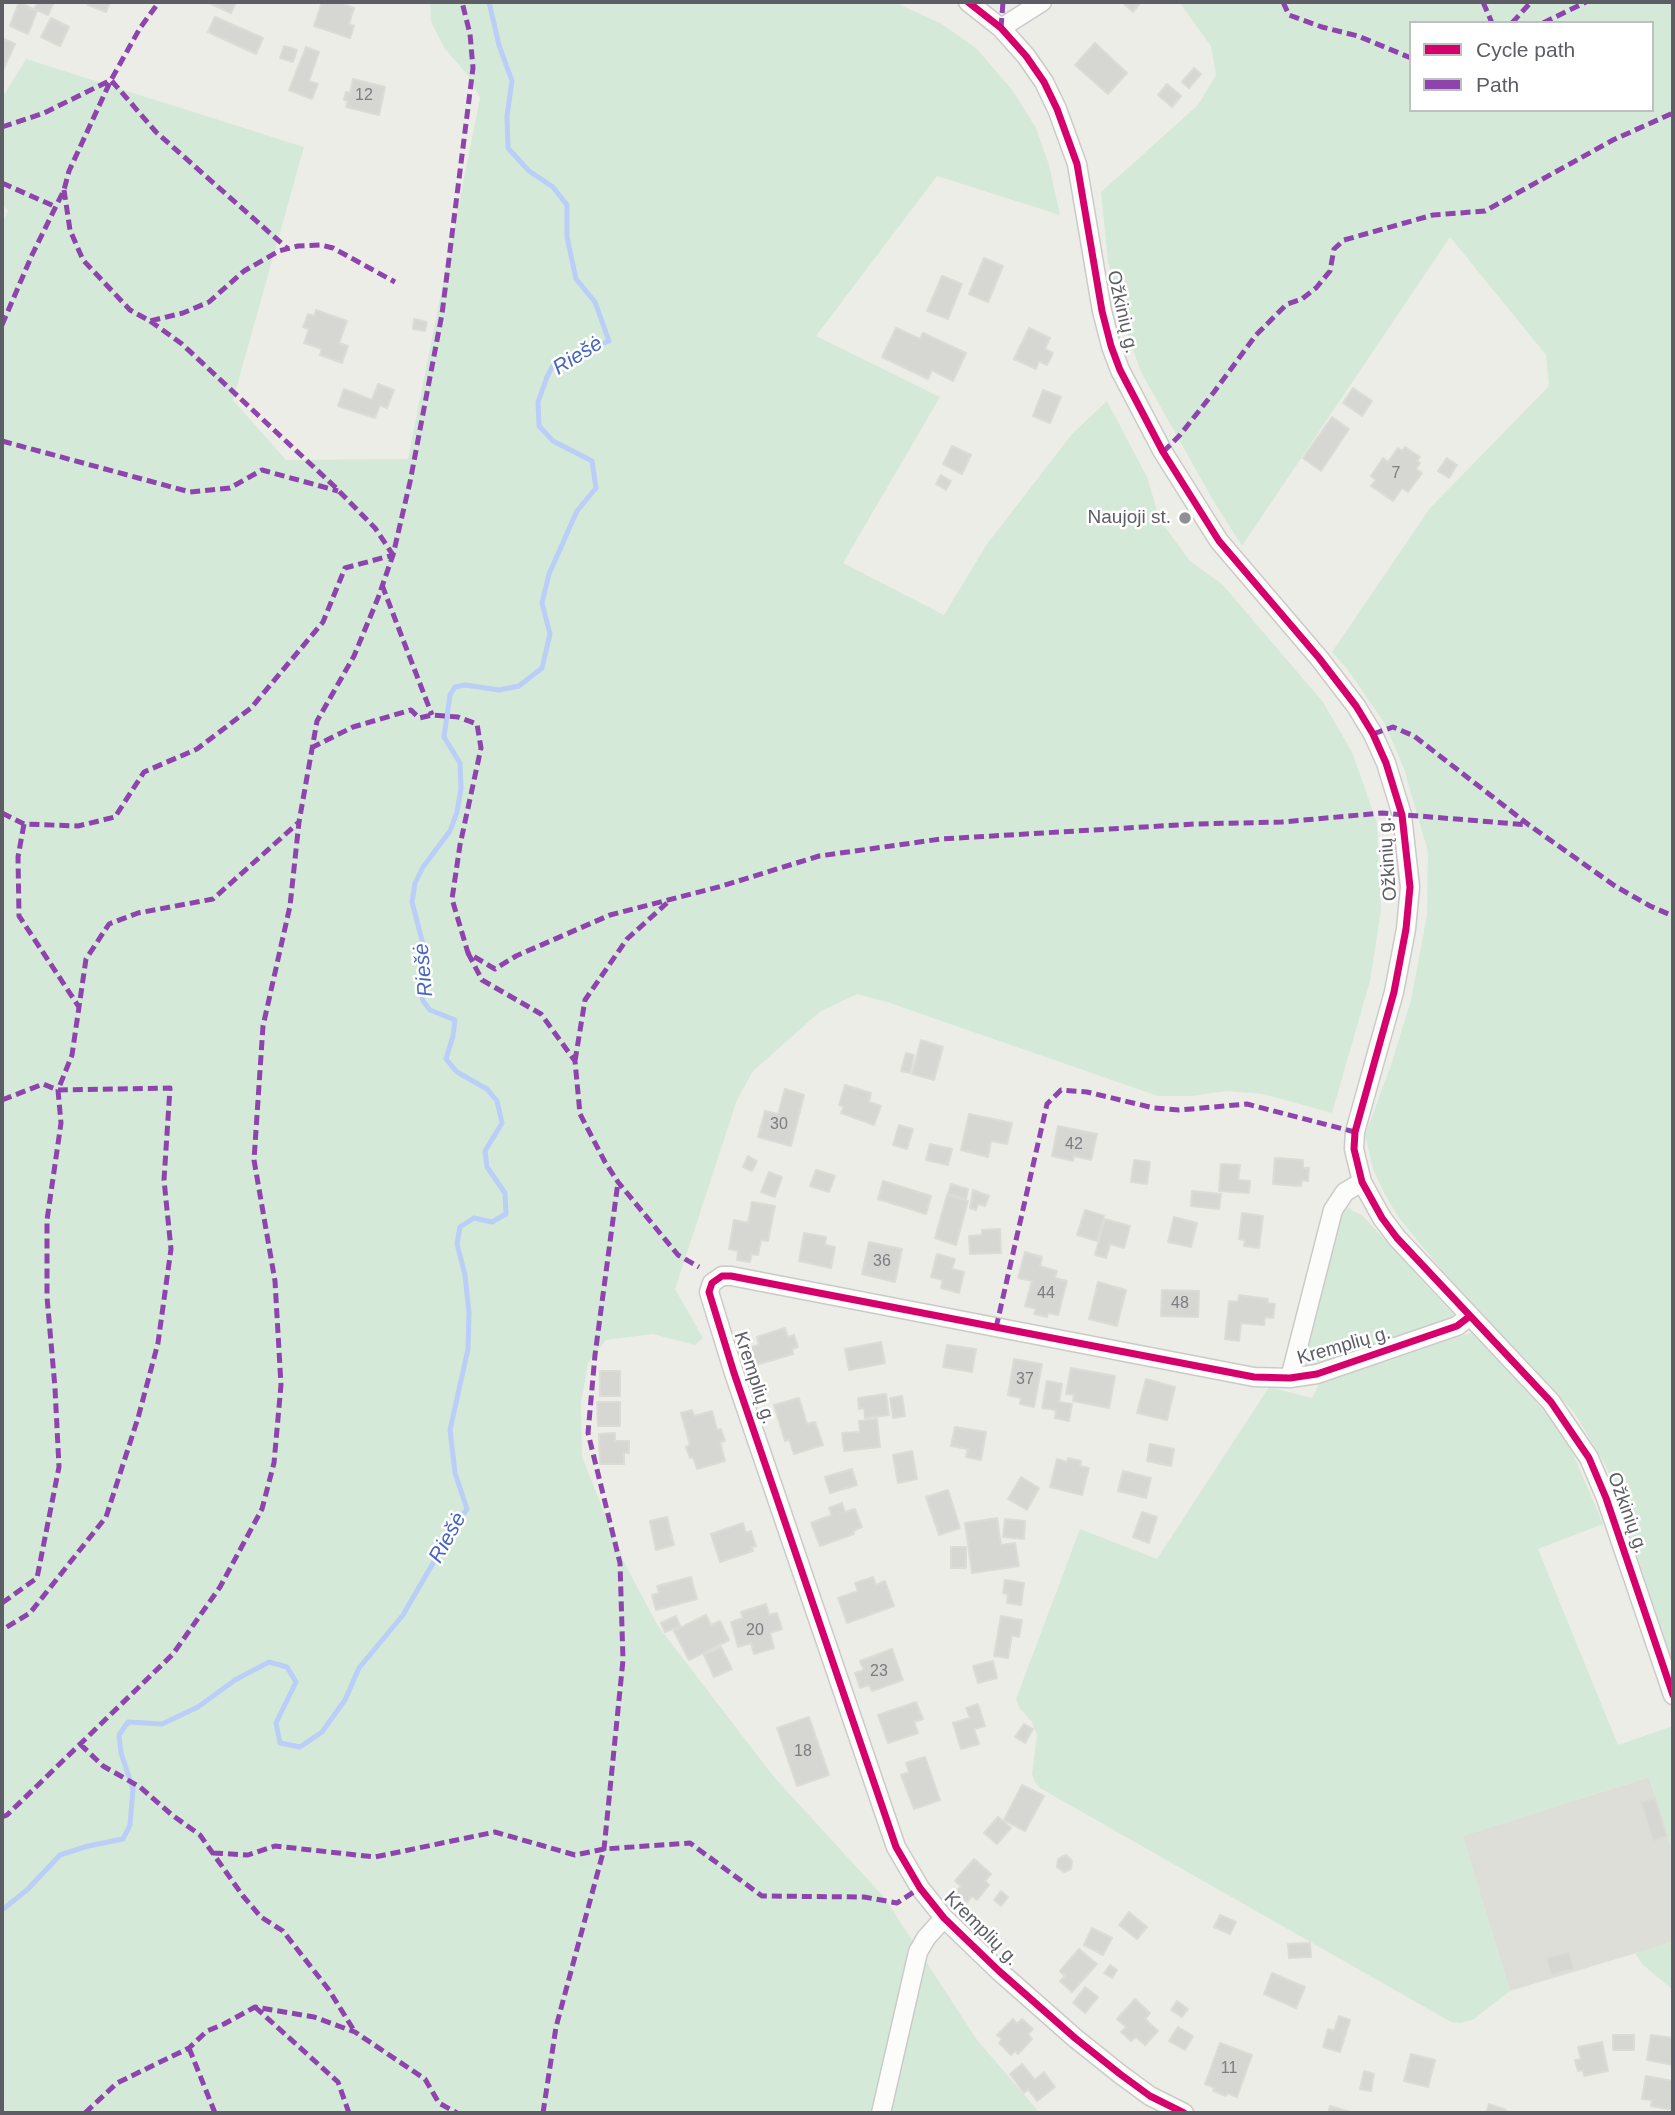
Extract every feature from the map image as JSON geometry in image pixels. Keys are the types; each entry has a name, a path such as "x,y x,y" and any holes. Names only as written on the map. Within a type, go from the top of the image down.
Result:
{"street":[{"name":"Ožkinių g.","path":"968,2 1002,27 1026,56 1044,82 1067,135 1083,192 1102,311 1120,370 1163,452 1219,541 1319,658 1356,706 1373,734 1396,790 1407,850 1410,887 1394,992 1355,1132 1354,1149 1362,1182 1382,1218 1397,1238 1550,1402 1589,1458 1606,1498 1673,1695"},
{"path":"1002,27 1042,2"},
{"path":"1290,1378 1333,1210 1345,1192 1362,1182"},
{"name":"Kremplių g.","path":"1184,2113 1150,2096 1075,2039 999,1971 944,1918 920,1888 896,1847 734,1373 709,1292 712,1283 722,1276 731,1276 1254,1377 1290,1378 1317,1374 1457,1326 1470,1316"},
{"path":"881,2113 918,1952 926,1938 944,1918"}],"shaded area":[{"path":"1649,1777 1673,1854 1673,1942 1510,1991 1462,1836"}],"green space":[{"path":"430,2 894,2 942,24 977,49 1013,91 1036,128 1049,165 1060,215 937,176 816,336 940,397 843,563 944,615 987,544 1072,434 1107,401 1147,477 1160,520 1189,560 1223,585 1323,702 1352,752 1377,823 1381,910 1370,981 1332,1113 1263,1094 1226,1091 1192,1096 1158,1096 857,994 821,1011 753,1071 737,1100 675,1289 703,1338 695,1345 653,1334 606,1340 588,1363 581,1404 582,1457 625,1564 658,1626 774,1777 884,1897 977,2040 1040,2113 2,2113 2,223 8,211 2,204 2,98 26,59 304,147 233,400 286,460 408,459 480,98 467,74 445,49 431,22"},
{"path":"1179,2 1673,2 1673,1669 1617,1492 1605,1464 1573,1411 1445,1274 1399,1218 1373,1169 1365,1135 1411,1000 1427,915 1428,852 1404,769 1385,724 1348,670 1332,652 1430,508 1549,386 1546,355 1450,237 1242,546 1214,502 1141,372 1125,327 1108,261 1101,192 1198,105 1216,75 1211,46"},
{"path":"1348,1208 1363,1216 1454,1315 1446,1323 1312,1369 1304,1364 1304,1355 1335,1221"},
{"path":"1473,1332 1555,1423 1571,1449 1603,1524 1538,1549 1618,1745 1673,1726 1673,1854 1649,1777 1463,1836 1510,1991 1474,2019 1461,2023 1451,2022 1040,1788 1032,1774 1037,1735 1032,1722 1020,1709 1016,1699 1080,1529 1157,1559 1269,1387 1312,1398 1319,1384"},
{"path":"1673,1942 1673,1990 1642,1964 1635,1953"}],"building":[{"path":"19,2 37,11 28,34 10,26"},
{"path":"38,2 54,2 48,15 34,9"},
{"path":"90,2 110,2 106,12 88,5"},
{"path":"207,2 236,2 231,13"},
{"path":"322,2 339,2 354,8 349,24 354,26 350,38 314,26"},
{"path":"1122,2 1141,2 1133,12"},
{"path":"215,17 263,38 256,54 208,32"},
{"path":"51,18 69,27 60,46 41,37"},
{"path":"2,38 15,44 4,68 2,67"},
{"path":"1095,43 1127,73 1108,94 1075,65"},
{"path":"284,46 297,50 293,62 280,58"},
{"path":"306,47 319,52 309,81 318,84 312,99 289,90"},
{"path":"1194,68 1201,74 1189,88 1182,82"},
{"path":"353,79 385,87 379,115 346,107 346,92 350,93"},
{"path":"1167,84 1181,96 1172,107 1158,95"},
{"path":"984,258 1003,266 988,302 969,294"},
{"path":"942,276 962,284 948,319 927,311"},
{"path":"316,310 347,321 339,343 348,346 342,363 320,355 322,349 304,343 309,329 303,327 308,314 314,316"},
{"path":"414,319 427,322 425,331 413,329"},
{"path":"896,328 920,339 923,333 966,353 953,381 932,370 928,379 882,357"},
{"path":"1029,328 1050,338 1045,349 1053,353 1047,365 1039,361 1036,369 1014,359"},
{"path":"378,384 394,390 387,408 380,405 375,418 338,406 344,389 372,400"},
{"path":"1353,388 1372,401 1362,416 1343,403"},
{"path":"1043,390 1061,397 1050,423 1033,416"},
{"path":"1332,417 1349,429 1321,471 1303,458"},
{"path":"952,446 971,455 962,474 943,464"},
{"path":"1405,447 1420,457 1416,469 1422,473 1408,492 1402,488 1393,501 1371,486 1376,480 1371,476 1383,458 1388,462 1398,448 1402,451"},
{"path":"1447,458 1457,465 1449,478 1438,471"},
{"path":"941,475 951,481 946,490 936,484"},
{"path":"921,1040 943,1047 934,1080 912,1074"},
{"path":"906,1053 914,1055 910,1073 901,1071"},
{"path":"845,1085 871,1093 869,1102 881,1106 874,1125 841,1113 844,1107 839,1105"},
{"path":"785,1089 804,1095 791,1146 758,1137 765,1111 778,1114"},
{"path":"969,1114 1012,1123 1007,1144 991,1141 988,1157 961,1150"},
{"path":"899,1125 913,1129 907,1149 893,1145"},
{"path":"1058,1126 1097,1134 1091,1160 1074,1156 1073,1161 1052,1156"},
{"path":"930,1144 952,1149 948,1165 926,1160"},
{"path":"748,1156 757,1161 752,1171 743,1167"},
{"path":"1275,1158 1303,1160 1303,1168 1309,1168 1308,1181 1302,1180 1301,1186 1273,1184"},
{"path":"1134,1160 1150,1162 1147,1184 1131,1182"},
{"path":"1221,1164 1240,1165 1238,1180 1250,1181 1249,1193 1219,1191"},
{"path":"816,1170 835,1176 829,1192 810,1186"},
{"path":"769,1172 782,1177 775,1197 761,1192"},
{"path":"883,1181 931,1196 926,1214 878,1199"},
{"path":"951,1184 968,1189 966,1199 948,1194"},
{"path":"973,1190 989,1196 985,1206 978,1204 976,1210 970,1208"},
{"path":"1192,1191 1221,1194 1219,1209 1191,1206"},
{"path":"947,1195 968,1201 956,1245 935,1238"},
{"path":"752,1202 775,1206 768,1241 761,1240 758,1255 752,1254 750,1262 737,1260 738,1251 729,1249 734,1220 748,1223"},
{"path":"1085,1210 1104,1216 1097,1241 1077,1235"},
{"path":"1242,1213 1263,1216 1259,1248 1244,1246 1245,1240 1239,1239"},
{"path":"1174,1217 1197,1223 1191,1247 1168,1242"},
{"path":"1105,1219 1130,1226 1124,1248 1110,1244 1106,1258 1095,1255"},
{"path":"1000,1229 1001,1253 970,1254 969,1236 982,1235 982,1230"},
{"path":"804,1233 826,1237 825,1245 835,1247 831,1268 799,1261"},
{"path":"869,1242 902,1249 895,1282 862,1274"},
{"path":"1025,1252 1042,1257 1040,1266 1057,1271 1055,1278 1067,1281 1058,1315 1048,1313 1047,1317 1034,1314 1036,1309 1025,1306 1032,1281 1018,1278"},
{"path":"937,1254 955,1259 952,1269 964,1272 959,1293 941,1288 943,1280 931,1277"},
{"path":"1098,1282 1126,1290 1117,1326 1089,1319"},
{"path":"1162,1290 1199,1291 1198,1317 1161,1316"},
{"path":"1239,1295 1268,1299 1267,1303 1275,1304 1273,1318 1265,1317 1264,1325 1241,1323 1239,1341 1225,1339 1229,1301 1238,1302"},
{"path":"785,1328 788,1337 794,1335 798,1347 792,1349 793,1354 756,1365 751,1347 759,1345 757,1337"},
{"path":"881,1342 885,1363 849,1370 845,1349"},
{"path":"947,1345 976,1349 972,1372 943,1367"},
{"path":"1014,1359 1042,1364 1034,1407 1020,1404 1021,1398 1008,1395"},
{"path":"1071,1368 1115,1376 1109,1408 1073,1401 1074,1395 1066,1394"},
{"path":"600,1371 620,1371 620,1396 600,1396"},
{"path":"1146,1379 1175,1387 1167,1420 1137,1413"},
{"path":"1047,1381 1062,1384 1059,1402 1072,1404 1069,1421 1055,1418 1056,1410 1042,1408"},
{"path":"886,1394 889,1415 865,1418 864,1408 859,1409 858,1398"},
{"path":"902,1396 905,1416 893,1418 890,1398"},
{"path":"799,1398 807,1424 815,1422 823,1445 794,1454 789,1439 785,1441 774,1405"},
{"path":"597,1402 620,1402 620,1426 598,1426"},
{"path":"692,1410 694,1416 712,1411 717,1430 721,1429 725,1441 720,1442 725,1461 697,1469 686,1447 690,1445 681,1413"},
{"path":"877,1419 880,1447 844,1451 842,1433 860,1432 859,1421"},
{"path":"955,1427 986,1432 981,1460 966,1457 968,1449 951,1446"},
{"path":"615,1433 615,1441 629,1441 629,1453 624,1453 624,1464 600,1464 599,1434"},
{"path":"1150,1444 1174,1449 1171,1466 1147,1461"},
{"path":"912,1451 917,1479 898,1483 893,1455"},
{"path":"1068,1458 1081,1461 1080,1466 1089,1468 1082,1495 1050,1487 1057,1459 1067,1462"},
{"path":"852,1469 857,1485 830,1493 825,1477"},
{"path":"1123,1471 1151,1478 1146,1498 1118,1491"},
{"path":"1021,1477 1039,1488 1027,1510 1008,1499"},
{"path":"948,1490 960,1528 939,1535 926,1497"},
{"path":"842,1503 845,1512 855,1509 862,1527 853,1531 854,1534 820,1546 811,1523 832,1515 829,1508"},
{"path":"1142,1512 1157,1517 1149,1543 1133,1537"},
{"path":"667,1517 674,1545 656,1550 650,1521"},
{"path":"997,1518 1001,1545 1015,1543 1019,1566 972,1573 965,1523"},
{"path":"1005,1519 1025,1521 1024,1539 1003,1537"},
{"path":"743,1523 746,1533 751,1531 756,1546 751,1547 753,1551 720,1562 711,1534"},
{"path":"951,1547 966,1547 966,1568 951,1568"},
{"path":"691,1577 697,1599 656,1610 652,1595 659,1593 657,1586"},
{"path":"873,1577 876,1585 885,1581 894,1606 847,1623 838,1598 858,1591 855,1583"},
{"path":"1005,1580 1024,1583 1021,1605 1007,1603 1008,1594 1003,1593"},
{"path":"766,1604 769,1615 777,1613 782,1629 770,1633 774,1648 754,1654 751,1643 738,1647 731,1622 743,1618 741,1612"},
{"path":"706,1615 711,1625 720,1621 729,1640 689,1660 674,1631"},
{"path":"676,1616 680,1626 665,1632 661,1623"},
{"path":"1001,1616 1022,1620 1019,1637 1012,1635 1008,1658 994,1656"},
{"path":"721,1647 732,1669 714,1677 704,1655"},
{"path":"892,1649 903,1680 872,1691 869,1685 860,1688 855,1673 864,1670 860,1661"},
{"path":"993,1661 997,1678 978,1683 973,1666"},
{"path":"916,1702 923,1719 914,1722 918,1733 888,1743 878,1715"},
{"path":"978,1704 985,1726 974,1729 979,1744 961,1749 953,1723 970,1718 966,1708"},
{"path":"809,1717 829,1775 797,1786 777,1728"},
{"path":"1024,1724 1033,1729 1025,1743 1015,1737"},
{"path":"925,1757 940,1800 914,1809 901,1775 909,1772 906,1763"},
{"path":"1022,1785 1044,1796 1025,1831 1004,1820"},
{"path":"1655,1798 1667,1836 1653,1841 1641,1802"},
{"path":"998,1817 1011,1828 997,1844 984,1833"},
{"path":"1066,1855 1072,1861 1071,1869 1064,1872 1057,1867 1058,1859"},
{"path":"974,1859 991,1874 985,1881 989,1885 977,1900 972,1896 967,1902 956,1892 961,1886 955,1881"},
{"path":"1001,1891 1008,1897 1001,1906 994,1900"},
{"path":"1129,1912 1147,1927 1137,1939 1119,1925"},
{"path":"1220,1915 1236,1922 1230,1934 1214,1927"},
{"path":"1092,1928 1112,1938 1103,1955 1084,1945"},
{"path":"1310,1943 1311,1957 1289,1958 1288,1944"},
{"path":"1079,1949 1097,1964 1072,1992 1060,1981 1065,1976 1060,1971"},
{"path":"1569,1952 1574,1969 1551,1975 1546,1958"},
{"path":"1110,1965 1117,1970 1112,1978 1104,1973"},
{"path":"1272,1973 1305,1987 1296,2008 1264,1994"},
{"path":"1085,1987 1098,1997 1085,2013 1073,2003"},
{"path":"1135,1999 1150,2013 1145,2019 1158,2031 1145,2045 1136,2037 1131,2041 1121,2032 1126,2027 1117,2019"},
{"path":"1177,2001 1188,2009 1182,2017 1171,2010"},
{"path":"1339,2016 1350,2020 1340,2052 1323,2047 1328,2029 1334,2031"},
{"path":"1013,2019 1017,2024 1022,2019 1033,2029 1028,2034 1032,2039 1018,2054 1015,2051 1011,2055 999,2043 1002,2039 997,2035"},
{"path":"1178,2027 1193,2036 1185,2050 1169,2041"},
{"path":"1613,2035 1634,2035 1634,2050 1613,2050"},
{"path":"1651,2035 1673,2038 1673,2065 1647,2060"},
{"path":"1602,2042 1608,2071 1584,2076 1583,2070 1578,2071 1575,2060 1581,2059 1578,2047"},
{"path":"1220,2043 1252,2055 1237,2097 1213,2091 1215,2088 1205,2084"},
{"path":"1411,2054 1435,2060 1428,2087 1404,2081"},
{"path":"1022,2064 1035,2080 1044,2072 1055,2087 1037,2101 1028,2089 1024,2093 1010,2074"},
{"path":"1364,2071 1374,2074 1371,2091 1360,2089"},
{"path":"1646,2076 1673,2081 1673,2110 1651,2106 1652,2100 1642,2099"},
{"path":"1489,2104 1506,2110 1505,2113 1486,2113"},
{"path":"1330,2106 1354,2113 1328,2113"}],"waterway":[{"name":"Riešė","path":"2,1910 28,1889 60,1855 123,1839 130,1825 133,1789 121,1753 119,1735 128,1722 162,1724 198,1707 235,1680 269,1662 287,1667 296,1682 276,1723 280,1743 300,1747 322,1732 345,1700 359,1668 403,1615 467,1509 455,1473 450,1430 468,1349 469,1313 465,1275 457,1244 460,1227 474,1218 492,1222 506,1214 505,1193 487,1167 485,1151 502,1123 497,1101 487,1089 457,1072 446,1059 455,1020 430,1010 423,1001 420,988 426,970 424,948 412,902 415,883 423,867 450,831 457,812 461,789 460,763 444,737 450,695 455,687 465,685 499,690 519,686 542,668 550,634 542,603 549,574 577,511 596,488 592,461 553,441 539,426 538,402 552,367 570,356 609,341 595,302 576,279 567,237 567,205 553,187 529,171 508,148 507,116 512,81 499,45 489,2"}],"marked path":[{"path":"2,325 111,80 140,28 159,2"},
{"path":"2,1817 173,1654 220,1587 262,1509 274,1463 281,1385 275,1281 254,1160 263,1026 290,906 299,822 317,721 354,656 378,598 393,555 410,482 442,314 473,68 470,34 462,2"},
{"path":"1001,28 1003,2"},
{"path":"1283,2 1289,15 1358,36 1409,57"},
{"path":"1483,2 1491,21"},
{"path":"1514,21 1531,2"},
{"path":"1547,21 1586,2"},
{"path":"2,127 44,113 111,80 156,132 288,249"},
{"path":"1163,452 1180,435 1256,335 1287,304 1302,299 1316,288 1330,271 1334,249 1344,240 1433,215 1485,211 1613,140 1673,113"},
{"path":"2,183 56,207"},
{"path":"64,190 70,230 83,260 130,310 150,321 183,313 209,302 244,271 279,251 298,246 321,245 333,248 395,282"},
{"path":"150,321 182,344 334,486 375,528 393,555"},
{"path":"2,441 190,492 230,488 262,470 338,491"},
{"path":"2,813 24,824 78,826 115,817 144,772 197,749 251,708 323,622 345,568 393,555"},
{"path":"382,585 432,715"},
{"path":"311,748 353,727 411,710 419,718 432,715 458,717 477,724 481,748 460,845 452,899 468,953 495,969 516,956 610,915 722,886 819,856 941,839 1195,824 1282,822 1382,813 1529,825"},
{"path":"1373,734 1393,727 1414,736 1529,825 1615,886 1673,916"},
{"path":"2,1603 37,1578 59,1467 47,1297 47,1220 61,1123 58,1090 72,1055 86,959 109,924 138,913 213,899 299,822"},
{"path":"24,824 18,857 19,916 79,1007"},
{"path":"575,1061 585,1000 627,939 667,903"},
{"path":"468,953 482,980 541,1014 575,1061 580,1114 605,1162 618,1182 678,1255 699,1267"},
{"path":"2,1100 43,1084 58,1090 170,1088 164,1180 171,1249 158,1343 138,1418 106,1517 30,1613 2,1630"},
{"path":"996,1328 1047,1104 1061,1090 1087,1092 1154,1108 1179,1110 1247,1104 1355,1132"},
{"path":"543,2113 556,2027 604,1849 623,1660 620,1563 588,1433 595,1355 618,1182"},
{"path":"80,1744 103,1766 140,1787 200,1835 261,1917 283,1931 329,1990 355,2032"},
{"path":"213,1853 248,1855 275,1846 375,1857 495,1832 575,1855 604,1849 690,1843 762,1896 864,1897 897,1903 920,1888"},
{"path":"255,2007 338,2082 349,2113"},
{"path":"85,2113 117,2083 189,2048 207,2031 255,2007 314,2017 355,2032 425,2079 439,2103 457,2113"},
{"path":"189,2048 215,2113"}],"cycle path":[{"path":"968,2 1001,28 1026,56 1044,82 1057,109 1077,164 1102,311 1111,346 1120,370 1163,452 1219,541 1319,658 1356,706 1386,763 1402,815 1410,887 1406,929 1394,992 1355,1132 1354,1149 1362,1182 1382,1218 1397,1238 1551,1402 1589,1458 1606,1498 1673,1695"},
{"path":"1184,2113 1150,2096 1120,2074 999,1971 944,1918 920,1888 896,1847 734,1373 709,1292 712,1283 722,1276 731,1276 1254,1377 1290,1378 1317,1374 1457,1326 1470,1316"}],"place":[{"name":"Naujoji st.","path":"1185,518"}]}
